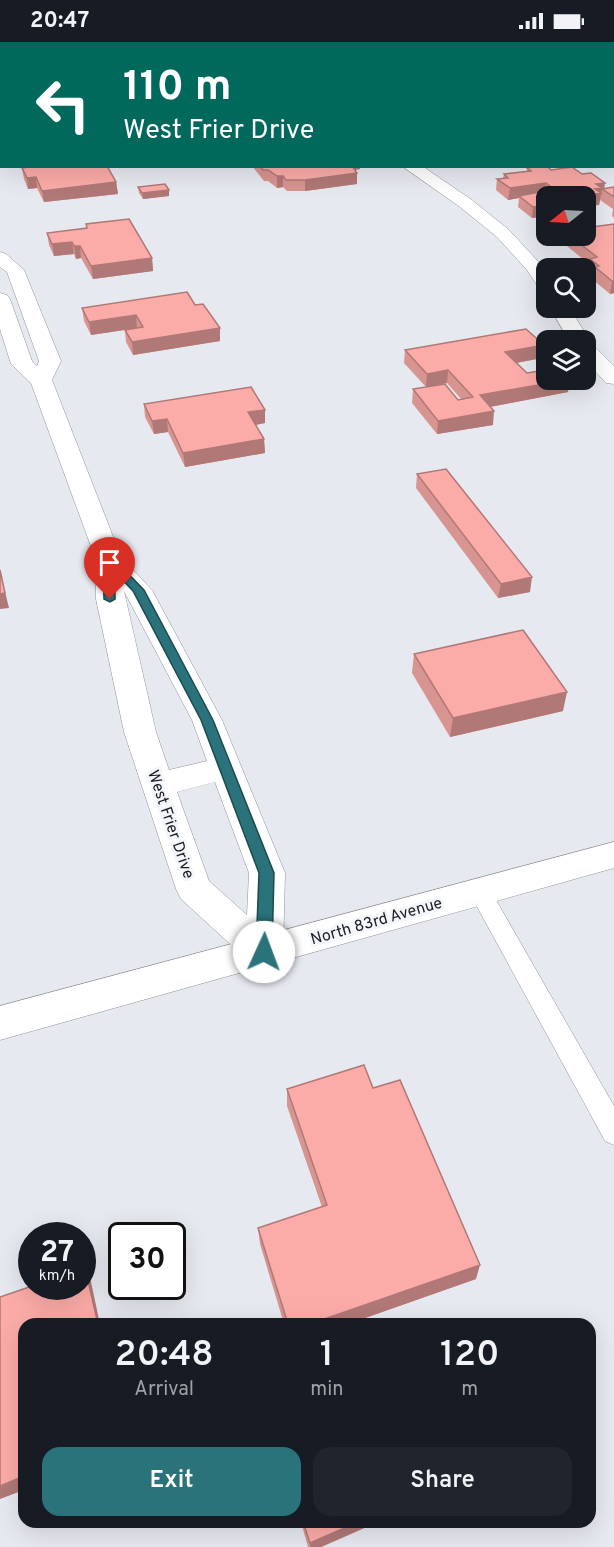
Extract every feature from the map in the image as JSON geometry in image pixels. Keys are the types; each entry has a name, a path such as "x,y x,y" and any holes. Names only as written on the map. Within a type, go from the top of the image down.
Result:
{"street":[{"path":"413,168 453,193 521,251 536,271"},
{"path":"0,258 15,270 50,361 41,380"},
{"name":"West Frier Drive","path":"0,299 22,364 41,380 109,560 110,599 140,732 194,889 264,952"},
{"path":"596,359 614,378"},
{"name":"West Frier Drive","path":"109,560 138,590 207,720 226,768 267,873 264,952"},
{"path":"158,785 226,768"},
{"name":"North 83rd Avenue","path":"0,1023 614,855"}],"lane":[{"path":"480,892 614,1132"}],"building":[{"path":"22,168 108,168 116,182 42,191 36,177 27,178"},
{"path":"262,168 353,168 357,173 305,180 286,180 283,176"},
{"path":"527,168 549,168 551,170 573,168 582,174 591,173 605,183 596,184 602,188 596,189 596,186 550,186 546,183 510,188 497,179 508,178 504,174 531,171"},
{"path":"165,184 169,190 142,193 138,187"},
{"path":"614,187 614,197 602,189"},
{"path":"536,193 536,207 533,207 519,196"},
{"path":"129,219 152,258 91,266 80,246 74,246 72,242 52,244 47,233 87,228 86,224"},
{"path":"614,224 614,281 596,268 599,266 596,264 596,258 594,258 597,257 583,246 596,246 596,226"},
{"path":"187,292 195,305 203,304 220,328 132,342 125,330 143,327 136,315 89,322 82,308"},
{"path":"526,329 536,338 536,346 505,352 527,373 536,372 536,385 480,395 494,411 438,421 413,389 445,384 458,400 473,397 448,370 427,374 405,350"},
{"path":"251,387 265,410 248,412 264,439 183,453 167,419 152,421 144,404"},
{"path":"446,469 532,577 501,584 417,474"},
{"path":"0,570 5,593 0,594"},
{"path":"523,630 567,692 453,718 414,654"},
{"path":"364,1065 373,1088 400,1080 480,1265 327,1318 286,1318 258,1228 327,1205 287,1089"},
{"path":"18,1291 18,1300 92,1300 97,1318 18,1318 18,1478 0,1486 0,1297"},
{"path":"305,1528 344,1528 310,1543"}],"route":[{"path":"110,599 109,560 138,590 207,720 267,873 264,952"}]}
